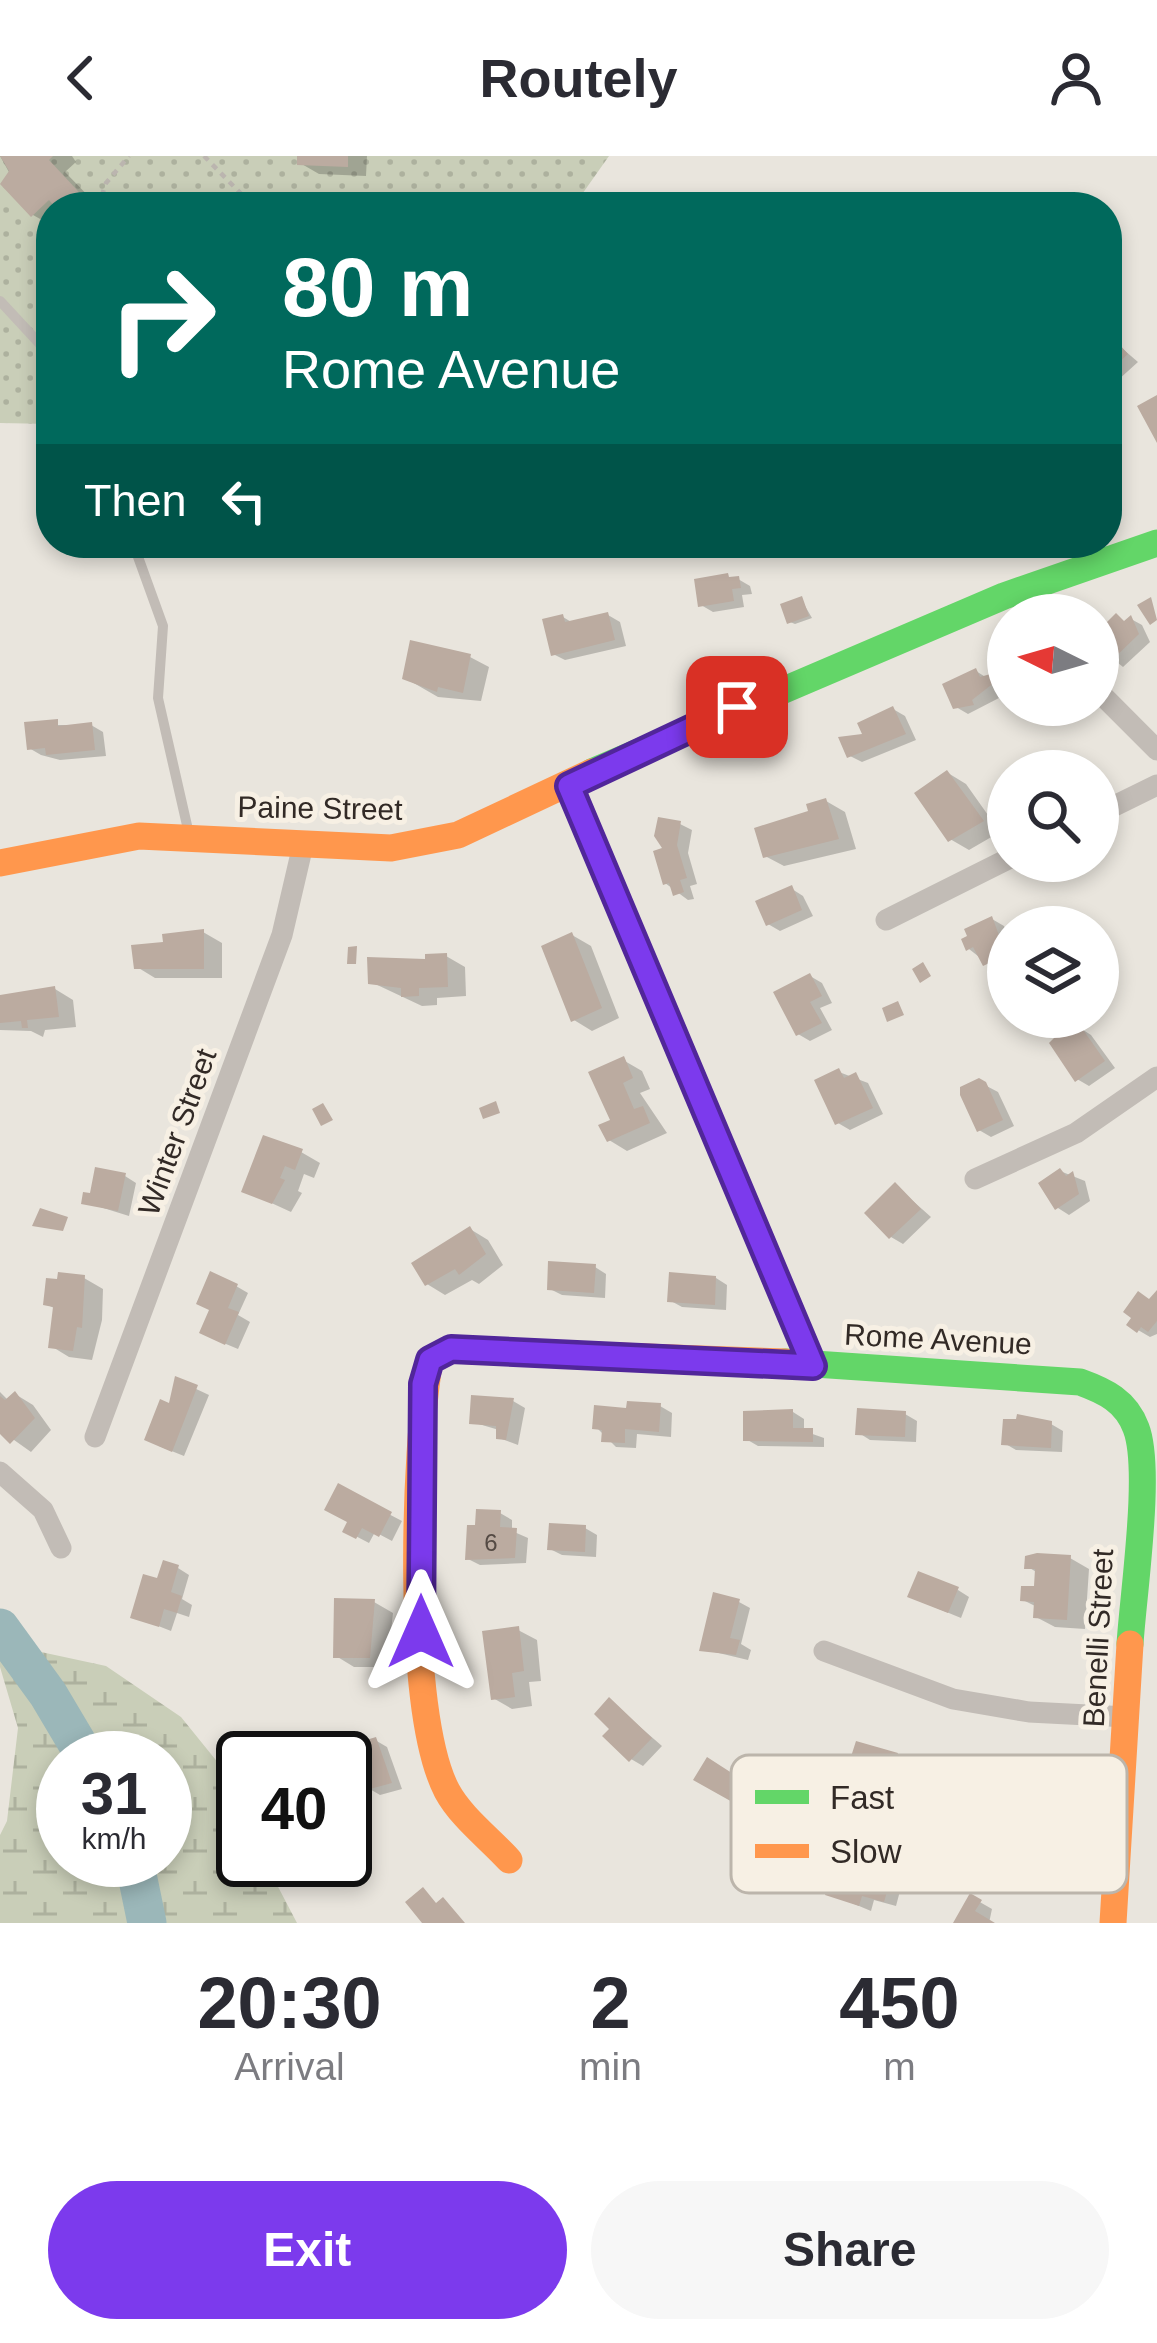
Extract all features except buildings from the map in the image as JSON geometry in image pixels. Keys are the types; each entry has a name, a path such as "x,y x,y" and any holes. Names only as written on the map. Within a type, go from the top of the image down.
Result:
{"street":[{"name":"Paine Street","path":"1041,594 1157,543"},
{"name":"Paine Street","path":"0,863 139,836 391,848 458,836 696,724 987,616"},
{"path":"1119,712 1157,750"},
{"path":"1119,804 1157,785"},
{"path":"569,786 813,1366"},
{"name":"Winter Street","path":"95,1437 282,935 303,844"},
{"path":"886,920 987,870"},
{"path":"975,1179 1076,1133 1157,1077"},
{"name":"Rome Avenue","path":"509,1860 446,1790 426,1730 420,1670 421,1498 423,1384 430,1360 451,1349 950,1370 1080,1382 1112,1394 1137,1429"},
{"name":"Benelli Street","path":"1124,1755 1141,1468 1137,1429"},
{"path":"0,1472 44,1510 61,1548"},
{"path":"824,1651 953,1699 1029,1712 1127,1717"},
{"name":"Benelli Street","path":"1112,1923 1114,1893"}],"lane":[{"path":"0,301 36,340"},
{"path":"139,558 164,626 158,698 190,837"}],"path":[{"path":"103,192 129,156"},
{"path":"204,156 239,192"}],"green space":[{"path":"0,156 609,156 584,192 36,192 36,424 0,423"},
{"path":"0,1626 41,1652 106,1666 181,1717 216,1760 216,1887 278,1887 297,1923 0,1923 0,1835 7,1821 18,1728 0,1667"}],"waterway":[{"path":"0,1628 70,1731"},
{"path":"140,1887 147,1923"}],"traffic: fast":[{"path":"1122,555 1157,543"},
{"path":"592,772 1004,596 1114,558"},
{"path":"785,1362 1080,1382 1114,1398 1136,1428 1142,1472 1130,1644"}],"traffic: slow":[{"path":"0,863 139,836 391,848 458,835 592,772"},
{"path":"509,1860 447,1791 424,1703 417,1515 430,1359 451,1350 785,1362"},
{"path":"1123,1755 1130,1644"},
{"path":"1113,1923 1115,1893"}],"route":[{"path":"421,1632 423,1384 430,1360 451,1349 706,1357 813,1366 569,786 737,707"}]}
